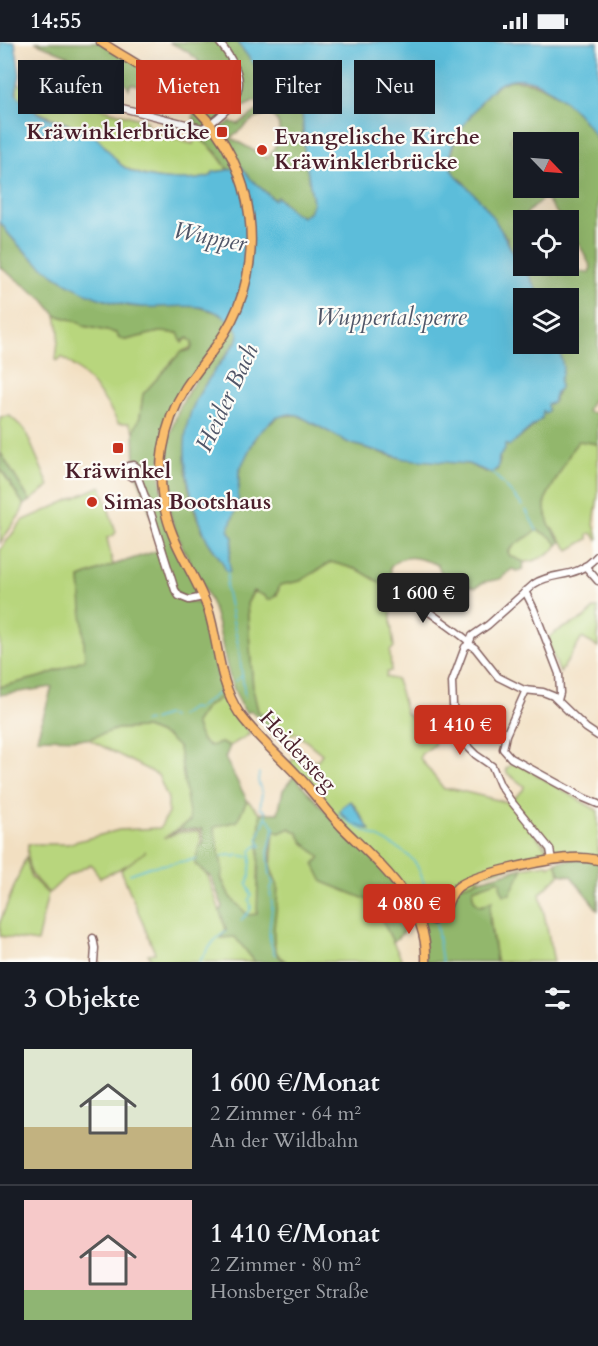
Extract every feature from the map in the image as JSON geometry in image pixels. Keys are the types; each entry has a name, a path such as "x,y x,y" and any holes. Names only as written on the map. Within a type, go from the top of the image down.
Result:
{"main road":[{"name":"Heidersteg","path":"101,42 176,91 211,124 224,142 237,168 249,208 251,252 242,297 222,338 178,400 168,426 161,464 162,497 170,528 203,597 225,684 239,712 256,733 308,786 339,823 389,872 410,904"},
{"path":"410,904 415,905 428,918 435,919 444,914 455,889 468,881 552,860 574,857 598,860"},
{"path":"410,904 424,938 426,962"}],"street":[{"path":"124,109 201,129 211,124 232,105 238,94 239,85 234,63 219,42"},
{"path":"137,475 175,590 179,596 189,600 203,597"},
{"path":"552,860 550,849 511,801 500,785 492,766 476,755 458,729 453,705 452,682 465,647 472,636 541,579 566,575 585,566 597,556"},
{"path":"585,566 598,581"},
{"path":"398,588 423,609 465,637 498,676 526,690 543,692 558,700 580,723 598,736"},
{"path":"525,591 559,674 558,700"},
{"path":"526,690 506,735 503,749 515,760 598,804"},
{"path":"93,938 94,962"}],"green space":[{"path":"35,42 100,42 136,61 136,85 131,84 129,89 124,82 124,60 74,60"},
{"path":"169,42 237,42 253,63 253,102 241,108 241,60 198,60"},
{"path":"510,80 538,85 562,98 582,118 598,141 598,395 587,411 598,412 598,444 579,441 545,500 549,525 561,542 558,545 551,537 537,530 514,545 508,552 510,556 524,562 523,569 517,571 512,569 500,579 484,582 476,587 469,586 464,576 456,574 451,578 442,575 438,565 419,558 406,558 400,559 390,568 392,577 387,587 359,570 331,562 300,581 280,585 276,595 271,599 267,600 265,596 253,591 247,604 253,689 258,711 275,725 278,733 277,737 273,737 271,729 251,711 246,713 238,699 228,672 212,605 174,527 169,510 165,474 169,439 174,422 189,390 234,326 239,332 238,339 196,400 186,434 185,453 190,492 201,528 225,566 229,565 233,538 228,530 238,504 239,472 260,431 280,416 298,415 349,443 395,457 468,464 486,472 497,470 499,457 505,444 514,441 529,430 542,418 542,412 547,404 553,403 560,385 558,380 562,371 560,354 579,354 579,288 535,288 529,276 579,276 579,271 588,273 591,268 579,245 579,210 554,210 547,200 543,199 530,210 513,210 513,252 507,238 461,179 452,173 450,166 456,135 488,93"},
{"path":"44,114 122,114 147,121 146,124 151,132 193,144 195,137 200,139 209,146 228,170 189,180 163,179 137,173 118,162 96,137"},
{"path":"194,114 230,114 219,122 224,126 230,122 238,124 253,114 302,114 305,158 313,202 309,213 303,217 293,212 278,197 275,200 250,179 242,167 232,171 228,170 217,153 200,138 195,137 198,127 193,118","holes":["269,114 275,118 279,135 267,158 231,138 252,120"]},
{"path":"0,222 11,237 40,264 56,276 92,295 129,306 193,305 221,314 231,323 189,382 176,406 164,440 161,475 165,510 170,527 203,597 189,600 178,594 172,584 173,589 182,599 200,603 223,696 206,707 195,723 202,741 210,746 221,743 230,746 225,758 247,800 237,821 214,827 223,871 221,878 230,897 248,915 257,914 260,813 278,813 283,790 294,776 335,822 387,873 407,902 398,894 385,899 404,932 393,942 373,902 323,882 314,864 320,857 303,842 298,833 290,828 279,833 274,830 270,862 278,893 274,927 275,949 279,957 287,962 255,962 235,937 221,938 226,929 220,911 223,907 211,877 195,864 199,846 203,843 202,829 179,830 170,835 190,821 179,748 167,737 146,728 117,729 88,739 37,738 52,687 0,695 0,687 44,676 85,659 80,578 163,549 137,475 139,470 135,465 134,431 140,417 143,394 181,352 190,350 192,342 188,338 182,343 178,333 159,332 126,340 120,339 116,333 84,326 79,322 56,315 44,300 0,267"},
{"path":"56,315 79,322 84,326 116,333 120,339 126,340 159,332 178,333 183,342 188,338 192,342 192,347 181,352 143,394 140,417 134,431 129,423 118,423 101,395 87,378 62,357 56,360 59,331"},
{"path":"10,416 25,430 49,486 30,501 0,452 0,417"},
{"path":"579,441 598,444 598,495 594,524 598,538 597,540 592,533 588,534 588,539 569,550 549,525 545,500"},
{"path":"0,452 30,501 24,505 0,468"},
{"path":"0,468 24,505 0,543"},
{"path":"101,486 116,532 107,538 113,565 80,578 86,659 44,676 0,687 0,550 22,521"},
{"path":"537,529 551,537 558,545 533,561 524,562 510,556 508,552 518,541"},
{"path":"331,562 359,570 399,594 392,606 391,626 394,647 390,651 391,671 387,672 386,677 397,680 406,714 419,729 426,728 435,738 434,745 421,754 420,758 444,789 453,789 510,803 550,853 548,858 483,874 433,919 414,903 289,763 294,758 317,761 322,754 296,733 277,737 275,725 258,711 253,690 247,604 254,591 265,596 277,595 280,585 300,581","holes":["352,802 365,822 353,824 342,816"]},
{"path":"598,608 598,647 582,638 560,673 547,640 559,630 584,618"},
{"path":"223,696 250,734 230,746 221,743 210,746 202,741 195,723 206,707"},
{"path":"146,728 172,741 178,747 185,770 190,821 164,838 179,832 200,831 201,843 195,864 208,876 226,929 222,938 235,936 255,962 153,962 148,954 155,953 121,870 146,851 127,865 100,878 91,864 66,877 49,893 33,877 28,860 28,844 67,844 119,830 160,828 168,813 168,799 158,775 88,739 117,729"},
{"path":"513,763 522,766 598,811 598,859 556,857 512,800 523,790 524,786 507,773 506,769"},
{"path":"247,800 260,813 258,914 248,916 230,897 221,877 214,827 237,821"},
{"path":"290,828 298,833 303,842 321,857 323,882 373,902 403,962 287,962 276,954 273,932 278,885 271,869 274,830 279,833"},
{"path":"26,857 31,877 48,894 37,942 0,936 0,922"},
{"path":"575,859 598,862 598,910 571,876 560,874 556,862"},
{"path":"556,862 560,874 540,894 554,962 496,962 489,909 486,904 481,906 475,902 473,889 498,880 501,884 513,886 523,868 547,864 549,866"},
{"path":"523,868 510,894 504,895 500,886 501,882 498,880 473,889 473,897 479,905 492,901 490,923 496,962 426,962 413,904 434,920 459,886"}],"water":[{"name":"Wuppertalsperre","path":"0,42 15,42 18,62 16,93 18,114 41,114 83,130 99,140 121,165 152,177 178,180 201,178 211,176 213,172 242,167 251,179 274,200 277,197 302,217 309,213 313,202 305,158 302,114 342,114 342,60 253,60 253,63 237,42 598,42 598,141 581,117 556,94 528,80 514,79 500,84 491,91 465,123 452,147 450,161 452,170 481,201 513,252 513,276 529,276 536,288 513,288 513,354 560,354 563,369 559,382 560,388 556,392 553,403 547,404 548,411 545,414 543,411 542,418 509,446 505,444 505,450 499,457 498,468 491,473 468,464 405,459 349,443 298,415 289,414 275,418 256,436 239,471 238,504 228,530 233,538 229,559 230,571 226,571 206,538 187,477 185,445 186,430 196,400 238,339 238,330 222,316 201,307 135,306 118,304 96,297 69,284 42,266 8,234 0,222"},
{"path":"350,801 370,830 353,824 340,812 342,807"}],"waterway":[{"path":"493,473 523,506"},
{"path":"526,510 537,531"},
{"name":"Heider Bach","path":"228,572 226,588 238,644 245,698"},
{"name":"Heider Bach","path":"235,681 242,676"},
{"path":"180,716 191,708 197,709 219,692"},
{"path":"153,720 167,715 172,717"},
{"path":"143,722 149,721"},
{"path":"259,773 258,781 262,793 260,808 265,811 266,817 274,828 268,852 270,876 273,883 270,892 272,907 270,936 275,955"},
{"name":"Heider Bach","path":"338,814 396,847 414,861 422,878 434,917"},
{"path":"222,856 251,857 251,851 256,846 261,846 258,838 266,817"},
{"path":"241,920 251,909 249,900 251,895 247,884 250,877 251,857"},
{"path":"130,874 149,867 197,859"},
{"name":"Heider Bach","path":"436,921 442,962"},
{"path":"199,962 214,941 226,931"}],"place":[{"name":"Kräwinklerbrücke","path":"222,132"},
{"name":"Evangelische Kirche Kräwinklerbrücke","path":"262,150"},
{"name":"Kräwinkel","path":"118,448"},
{"name":"Simas Bootshaus","path":"92,502"}],"water label":[{"name":"Wupper","path":"210,237"}]}
